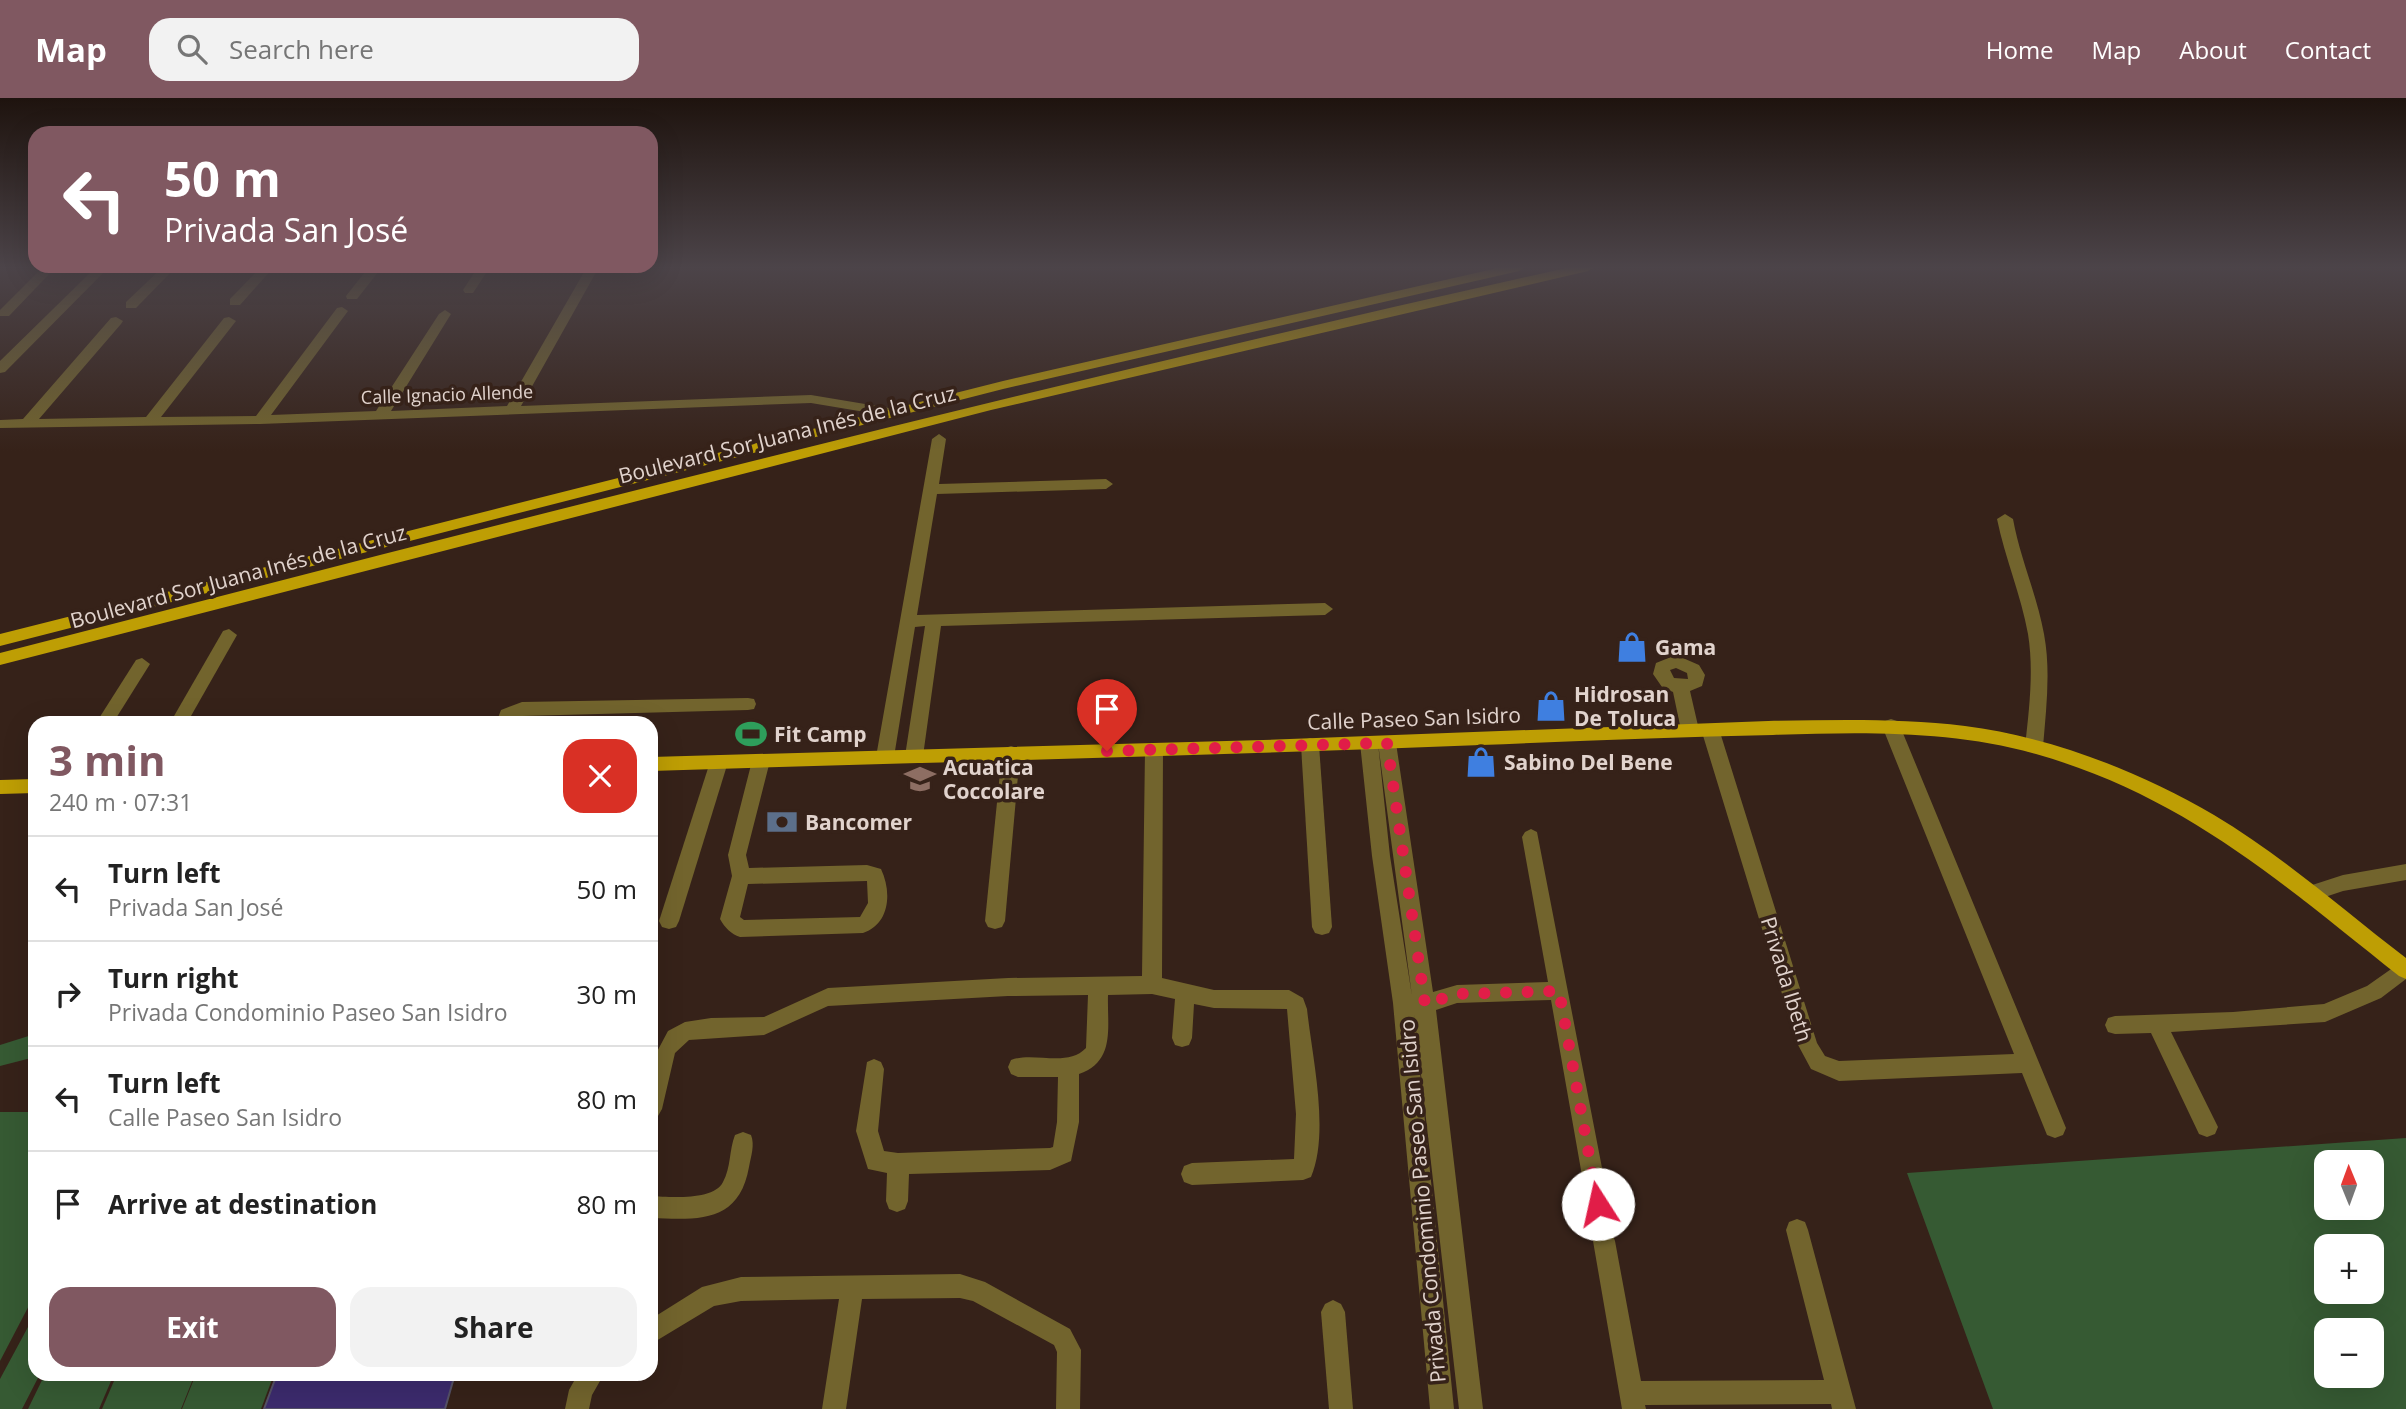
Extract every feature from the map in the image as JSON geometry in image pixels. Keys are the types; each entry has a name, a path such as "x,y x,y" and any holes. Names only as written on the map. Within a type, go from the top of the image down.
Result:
{"main road":[{"name":"Boulevard Sor Juana Inés de la Cruz","path":"0,640 895,413 1246,328"},
{"name":"Boulevard Sor Juana Inés de la Cruz","path":"0,659 789,454 1316,328"},
{"name":"Calle Paseo San Isidro","path":"658,764 1378,743 1710,729 1891,726 1960,732 2034,747 2129,780 2185,808 2230,834 2405,970"},
{"path":"0,787 28,786"}],"street":[{"path":"0,369 41,328"},
{"path":"26,425 110,328"},
{"path":"151,420 223,328"},
{"path":"260,420 329,328"},
{"path":"381,415 436,328"},
{"path":"511,411 558,328"},
{"name":"Calle Ignacio Allende","path":"0,425 260,420 811,399 895,413"},
{"path":"885,757 939,439"},
{"path":"930,489 1106,484"},
{"path":"2005,519 2009,542 2027,595 2039,660 2034,747"},
{"path":"907,621 1325,609"},
{"path":"914,756 934,621"},
{"path":"182,716 229,635"},
{"path":"109,716 142,664"},
{"path":"1682,688 1690,730"},
{"path":"507,716 522,709 748,704"},
{"path":"1891,726 2054,1128"},
{"name":"Privada Ibeth","path":"1710,729 1815,1062 1829,1070 1839,1071 2028,1063"},
{"name":"Privada Condominio Paseo San Isidro","path":"1378,743 1381,856 1403,1003 1442,1409"},
{"name":"Privada Condominio Paseo San Isidro","path":"1378,743 1425,1004 1471,1409"},
{"path":"1310,745 1322,927"},
{"path":"1152,985 1154,750"},
{"path":"995,921 1011,753"},
{"path":"741,876 867,873 874,875 877,883 876,914 872,921 863,925 740,929 730,919 741,876 737,855 761,761"},
{"path":"668,921 719,762"},
{"path":"1531,837 1598,1204"},
{"path":"2310,894 2343,883 2406,872"},
{"path":"2115,1025 2295,1018 2325,1013 2374,992 2405,970"},
{"path":"658,1083 668,1045 684,1030 762,1026 774,1023 815,1000 841,995 1152,985 1214,999 1283,997 1296,1004 1307,1154 1303,1169 1192,1174"},
{"path":"1018,1067 1069,1066 1084,1064 1092,1059 1096,1051 1098,987"},
{"path":"1403,1003 1425,1004 1457,994 1559,991"},
{"path":"1182,1038 1185,992"},
{"path":"2156,1023 2207,1127"},
{"path":"874,1069 867,1130 876,1161 898,1164 1050,1159 1063,1154 1068,1122 1069,1066"},
{"path":"658,1208 711,1205 725,1198 731,1191 743,1142"},
{"path":"897,1200 898,1164"},
{"path":"1604,1241 1633,1401 1842,1400 1797,1230"},
{"path":"834,1409 852,1287"},
{"path":"658,1328 710,1295 741,1289 968,1288 1062,1337 1069,1350 1068,1409"},
{"path":"1333,1312 1341,1409"},
{"path":"577,1409 581,1390 587,1381"}],"green space":[{"path":"28,1036 28,1059 0,1066 0,1045"},
{"path":"0,1112 28,1112 28,1307 0,1361"},
{"path":"2406,1138 2406,1409 1993,1409 1907,1173"},
{"path":"28,1327 28,1381 36,1381 22,1409 0,1409 0,1379"},
{"path":"42,1381 111,1381 99,1409 28,1409"},
{"path":"114,1381 192,1381 181,1409 102,1409"},
{"path":"193,1381 271,1381 261,1409 182,1409"}],"building":[{"path":"274,1381 453,1381 445,1409 264,1409"}],"place":[{"name":"Gama","path":"1632,647"},
{"name":"Hidrosan De Toluca","path":"1551,706"},
{"name":"Fit Camp","path":"751,734"},
{"name":"Sabino Del Bene","path":"1481,762"},
{"name":"Acuatica Coccolare","path":"920,779"},
{"name":"Bancomer","path":"782,822"}],"route":[{"path":"1107,751 1387,743 1425,1004 1457,994 1559,991 1598,1204"}]}
